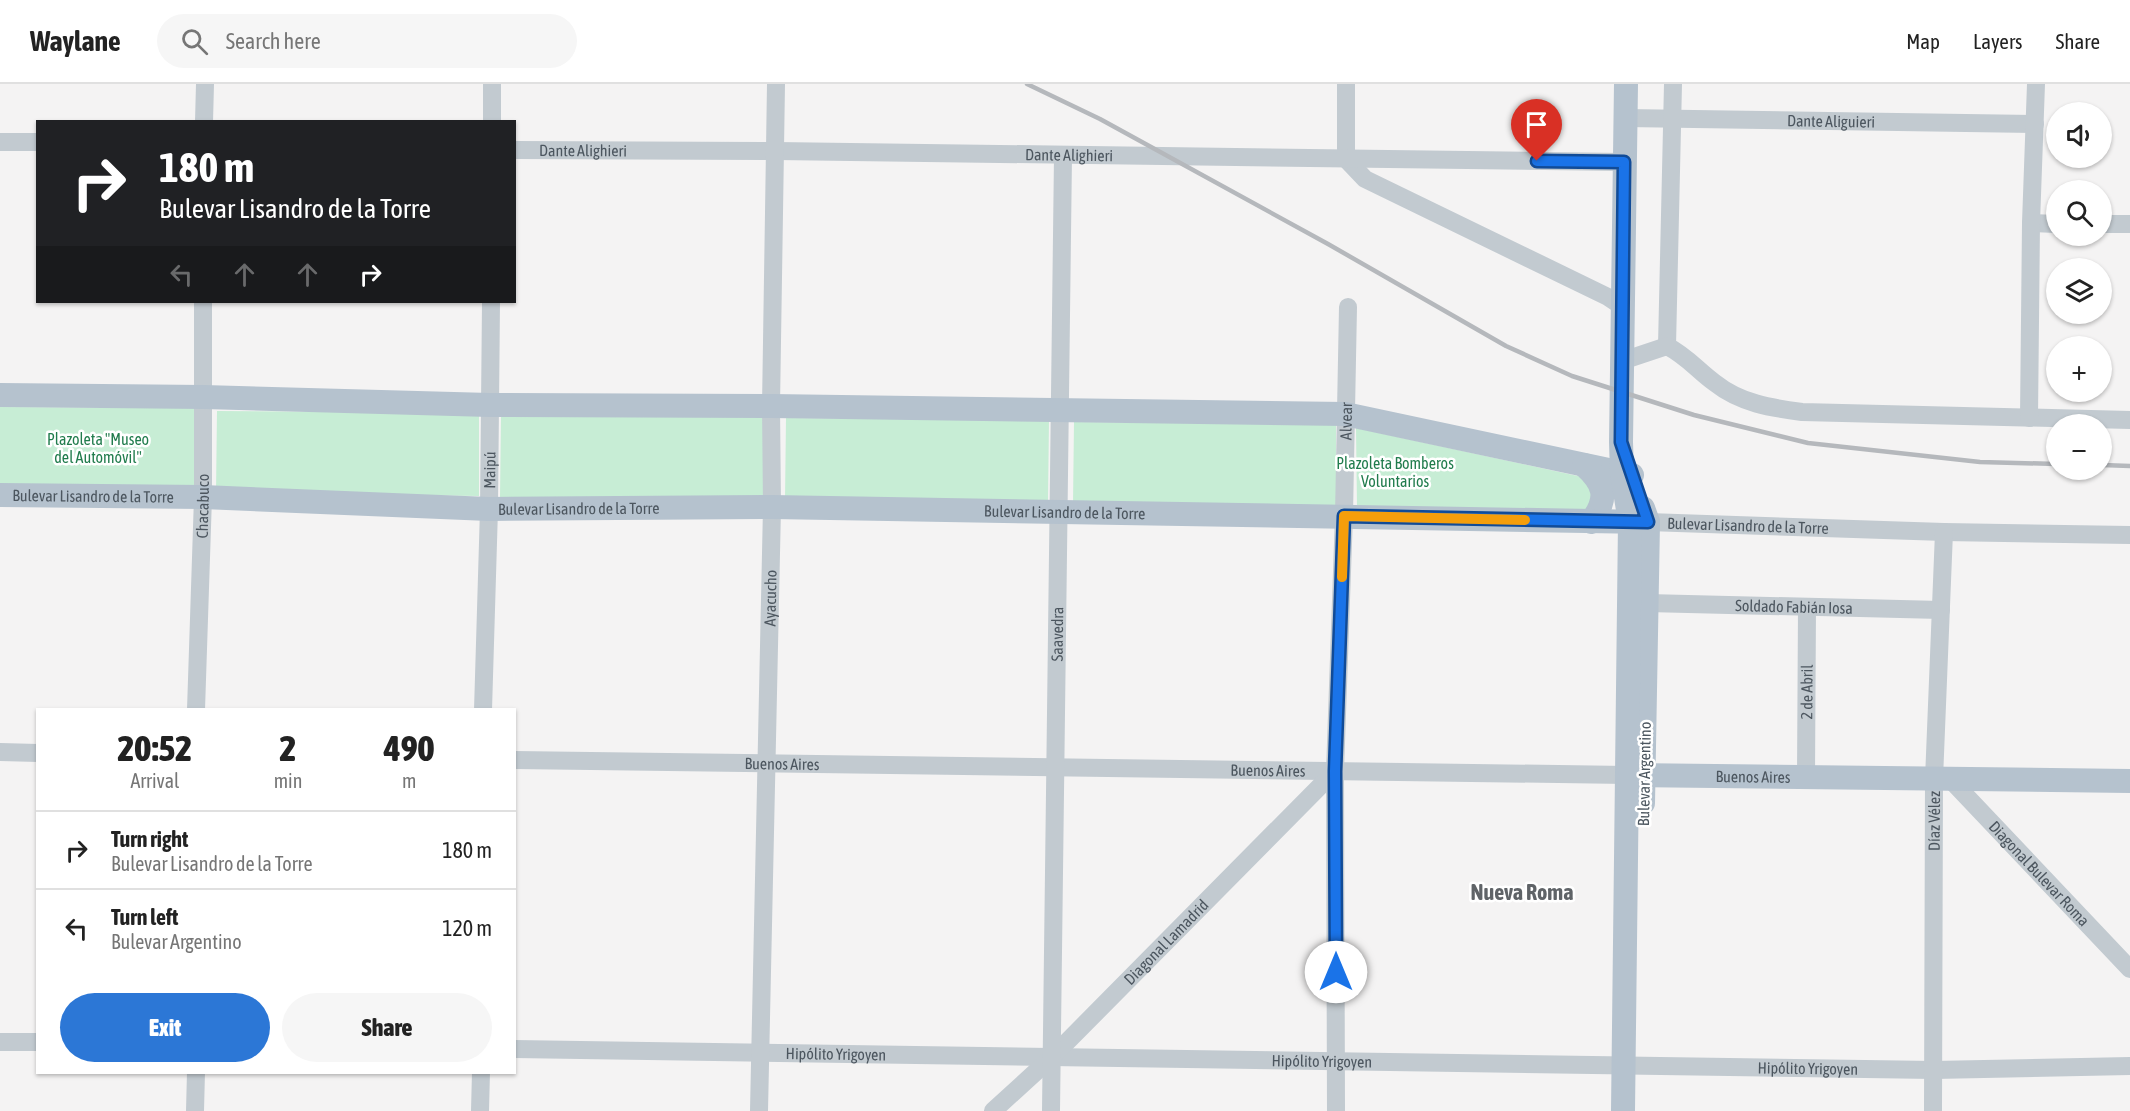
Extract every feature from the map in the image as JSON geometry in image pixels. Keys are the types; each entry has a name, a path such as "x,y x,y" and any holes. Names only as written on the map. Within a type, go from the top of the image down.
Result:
{"main road":[{"name":"Bulevar Argentino","path":"1626,84 1621,442 1639,522 1647,603 1635,775"},
{"path":"0,395 204,397 490,405 771,406 1345,414 1627,474"},
{"path":"1584,465 1598,478 1603,496 1600,510 1592,522"},
{"name":"Bulevar Lisandro de la Torre","path":"0,495 203,497 489,509 772,507 1639,522"},
{"name":"Bulevar Argentino","path":"1623,1111 1631,1066 1639,522"},
{"name":"Buenos Aires","path":"1635,775 2130,781"},
{"name":"Bulevar Argentino","path":"1631,1066 1638,1111"}],"street":[{"path":"204,120 205,84"},
{"path":"492,84 492,120"},
{"name":"Ayacucho","path":"759,1111 772,507 771,406 776,84"},
{"path":"1346,84 1346,159 1365,179 1608,297 1623,307"},
{"path":"1667,346 1673,84"},
{"path":"2029,418 2031,223 2036,84"},
{"name":"Dante Aliguieri","path":"1625,118 2035,124"},
{"path":"0,142 36,142"},
{"name":"Dante Alighieri","path":"516,150 776,151 1624,162"},
{"name":"Saavedra","path":"1051,1111 1063,156"},
{"path":"2031,223 2046,224"},
{"path":"2112,224 2130,225"},
{"name":"Chacabuco","path":"196,708 203,497 203,303"},
{"name":"Maipú","path":"483,708 489,509 491,303"},
{"name":"Alvear","path":"1336,1111 1335,771 1344,516 1348,308"},
{"path":"1622,361 1667,346 1683,354 1714,383 1732,395 1768,408 1802,412 2130,420"},
{"name":"Bulevar Lisandro de la Torre","path":"1639,522 1944,532 2130,535"},
{"name":"Díaz Vélez","path":"1933,1111 1942,779 1941,610 1944,532"},
{"name":"Soldado Fabián Iosa","path":"1647,603 1941,610"},
{"name":"2 de Abril","path":"1806,776 1807,608"},
{"path":"0,752 36,753"},
{"name":"Buenos Aires","path":"516,760 1635,775"},
{"name":"Diagonal Lamadrid","path":"993,1111 1052,1057 1335,771"},
{"name":"Diagonal Bulevar Roma","path":"1942,779 2130,969"},
{"path":"0,1042 36,1042"},
{"name":"Hipólito Yrigoyen","path":"516,1049 1934,1070 2130,1066"},
{"path":"195,1074 195,1111"},
{"path":"480,1111 481,1074"}],"green space":[{"name":"Plazoleta \"Museo del Automóvil\"","path":"0,407 196,408 195,491 0,489"},
{"path":"217,411 479,413 479,496 216,493"},
{"path":"501,414 763,417 763,499 500,497"},
{"path":"786,418 1049,420 1048,502 785,500"},
{"path":"1074,422 1336,424 1336,507 1073,504"},
{"name":"Plazoleta Bomberos Voluntarios","path":"1356,428 1587,478 1598,495 1591,511 1357,507"}],"railway":[{"path":"1027,84 1100,119 1328,244 1506,346 1572,376 1694,415 1808,443 1980,462 2046,464"},
{"path":"2112,465 2130,466"}],"slow traffic":[{"path":"1342,577 1344,516 1525,520"}],"district":[{"name":"Nueva Roma","path":"1522,892"}],"route":[{"path":"1336,972 1335,771 1344,516 1648,522 1621,442 1624,162 1537,161"}]}
